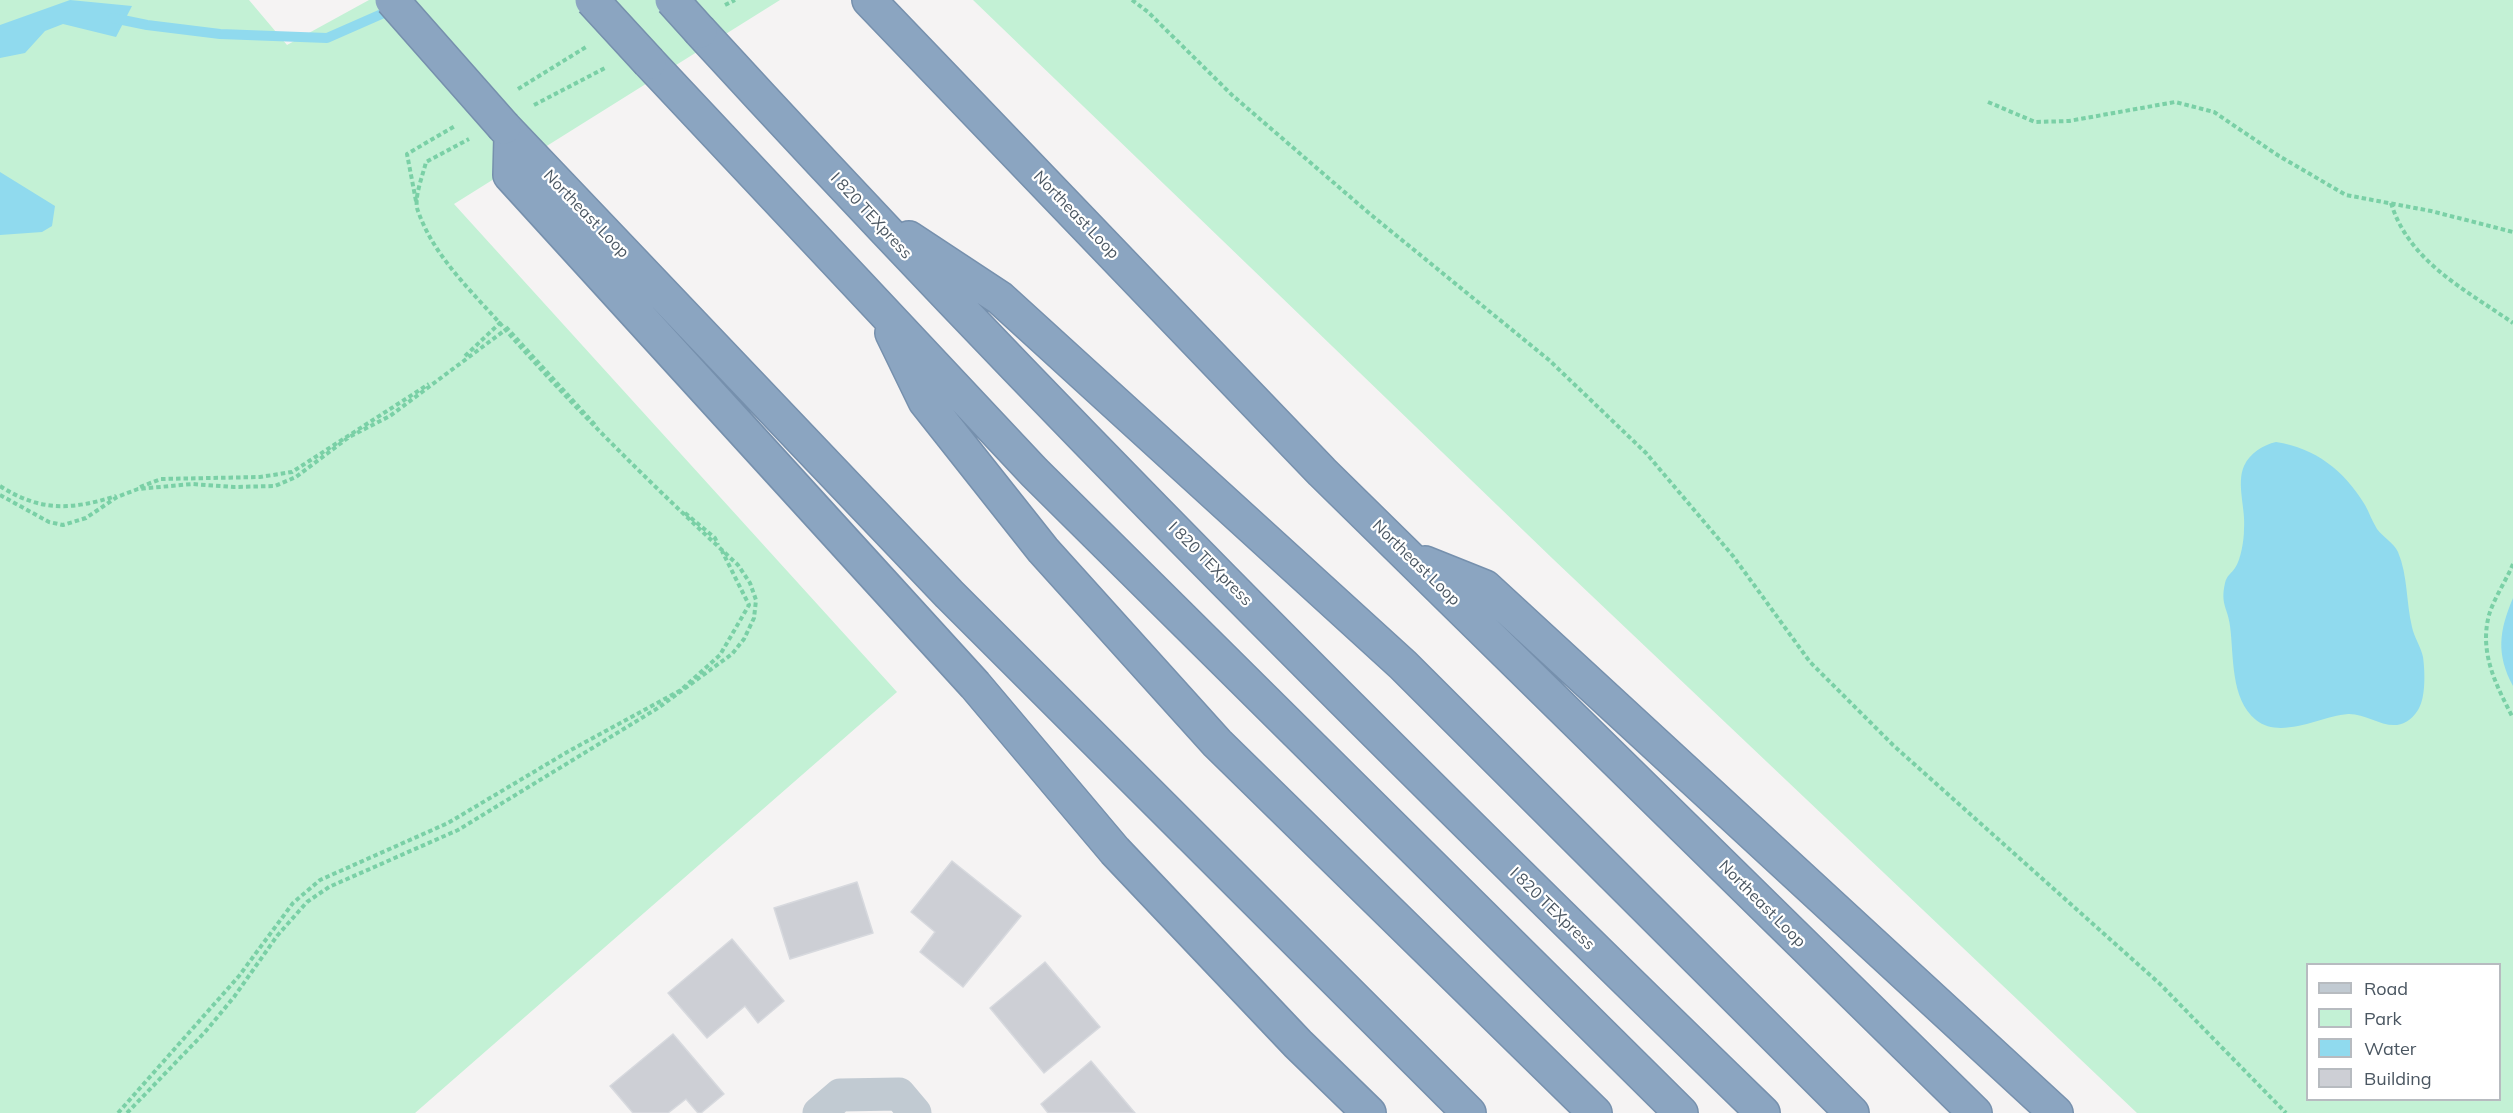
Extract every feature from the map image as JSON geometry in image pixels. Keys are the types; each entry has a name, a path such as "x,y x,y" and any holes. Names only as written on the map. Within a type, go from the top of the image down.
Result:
{"highway":[{"name":"Northeast Loop","path":"392,0 508,132 949,594 1469,1113"},
{"path":"592,0 1034,472 1681,1113"},
{"name":"I 820 TEXpress","path":"672,0 861,207 981,333 1507,865 1762,1113"},
{"name":"Northeast Loop","path":"869,0 1322,472 1975,1113"},
{"path":"508,132 510,175 975,685 1115,851 1298,1044 1368,1113"},
{"path":"861,207 1000,298 1181,462 1403,665 1852,1113"},
{"path":"878,304 925,402 1051,558 1217,743 1595,1113"},
{"path":"1411,558 1485,587 2056,1113"}],"street":[{"path":"819,1113 840,1095 882,1094 898,1094 915,1113"}],"path":[{"path":"1132,0 1148,12 1232,95 1284,140 1370,214 1550,360 1638,446 1732,556 1810,662 1893,745 2159,983 2286,1113"},
{"path":"509,94 594,42"},
{"path":"1988,102 2034,122 2068,121 2175,102 2214,112 2279,156 2346,195 2391,203 2513,232"},
{"path":"118,1113 239,976 293,903 320,880 448,823 569,751 681,690 720,655 749,605 715,538 618,451 453,267 421,221 407,154 458,124"},
{"path":"2391,203 2396,220 2415,248 2441,275 2470,292 2513,323"},
{"path":"0,486 14,495 51,506 84,507 161,479 260,477 292,472 429,384 501,322"},
{"path":"0,495 49,522 63,525 86,518 117,497 138,489 192,484 234,487 274,486 296,477 349,437 390,416 505,330 590,424 738,566 750,583 756,600 754,618 744,639 732,654 686,690 458,830 329,887 307,902 277,936 234,997 205,1032 127,1113"},
{"path":"2513,564 2489,614 2485,643 2494,683 2513,718"}],"green space":[{"path":"0,0 249,0 287,45 369,0 780,0 454,204 897,692 415,1113 0,1113"},
{"path":"973,0 2513,0 2513,1113 2137,1113 1553,559"}],"water":[{"path":"70,0 132,6 116,37 63,24 45,31 25,53 0,58 0,25"},
{"path":"0,172 55,206 52,226 42,232 0,235"},
{"path":"2276,442 2316,455 2338,471 2357,492 2377,529 2398,552 2404,570 2412,627 2423,657 2424,677 2421,705 2410,719 2402,724 2384,724 2348,714 2277,728 2266,726 2256,720 2242,701 2237,689 2224,590 2227,578 2237,564 2243,544 2241,481 2244,466 2257,450"},
{"path":"2513,598 2513,686 2504,663 2501,642"}],"building":[{"path":"952,861 1021,916 963,987 920,952 935,932 911,912"},
{"path":"857,882 873,933 790,959 774,908"},
{"path":"732,939 784,1001 758,1023 745,1006 707,1038 668,993"},
{"path":"1045,962 1100,1027 1044,1073 990,1008"},
{"path":"673,1034 724,1094 701,1113 698,1113 686,1099 668,1113 633,1113 610,1086"},
{"path":"1091,1061 1135,1113 1048,1113 1041,1104"}],"waterway":[{"path":"113,18 147,25 220,34 327,38 393,9"}]}
